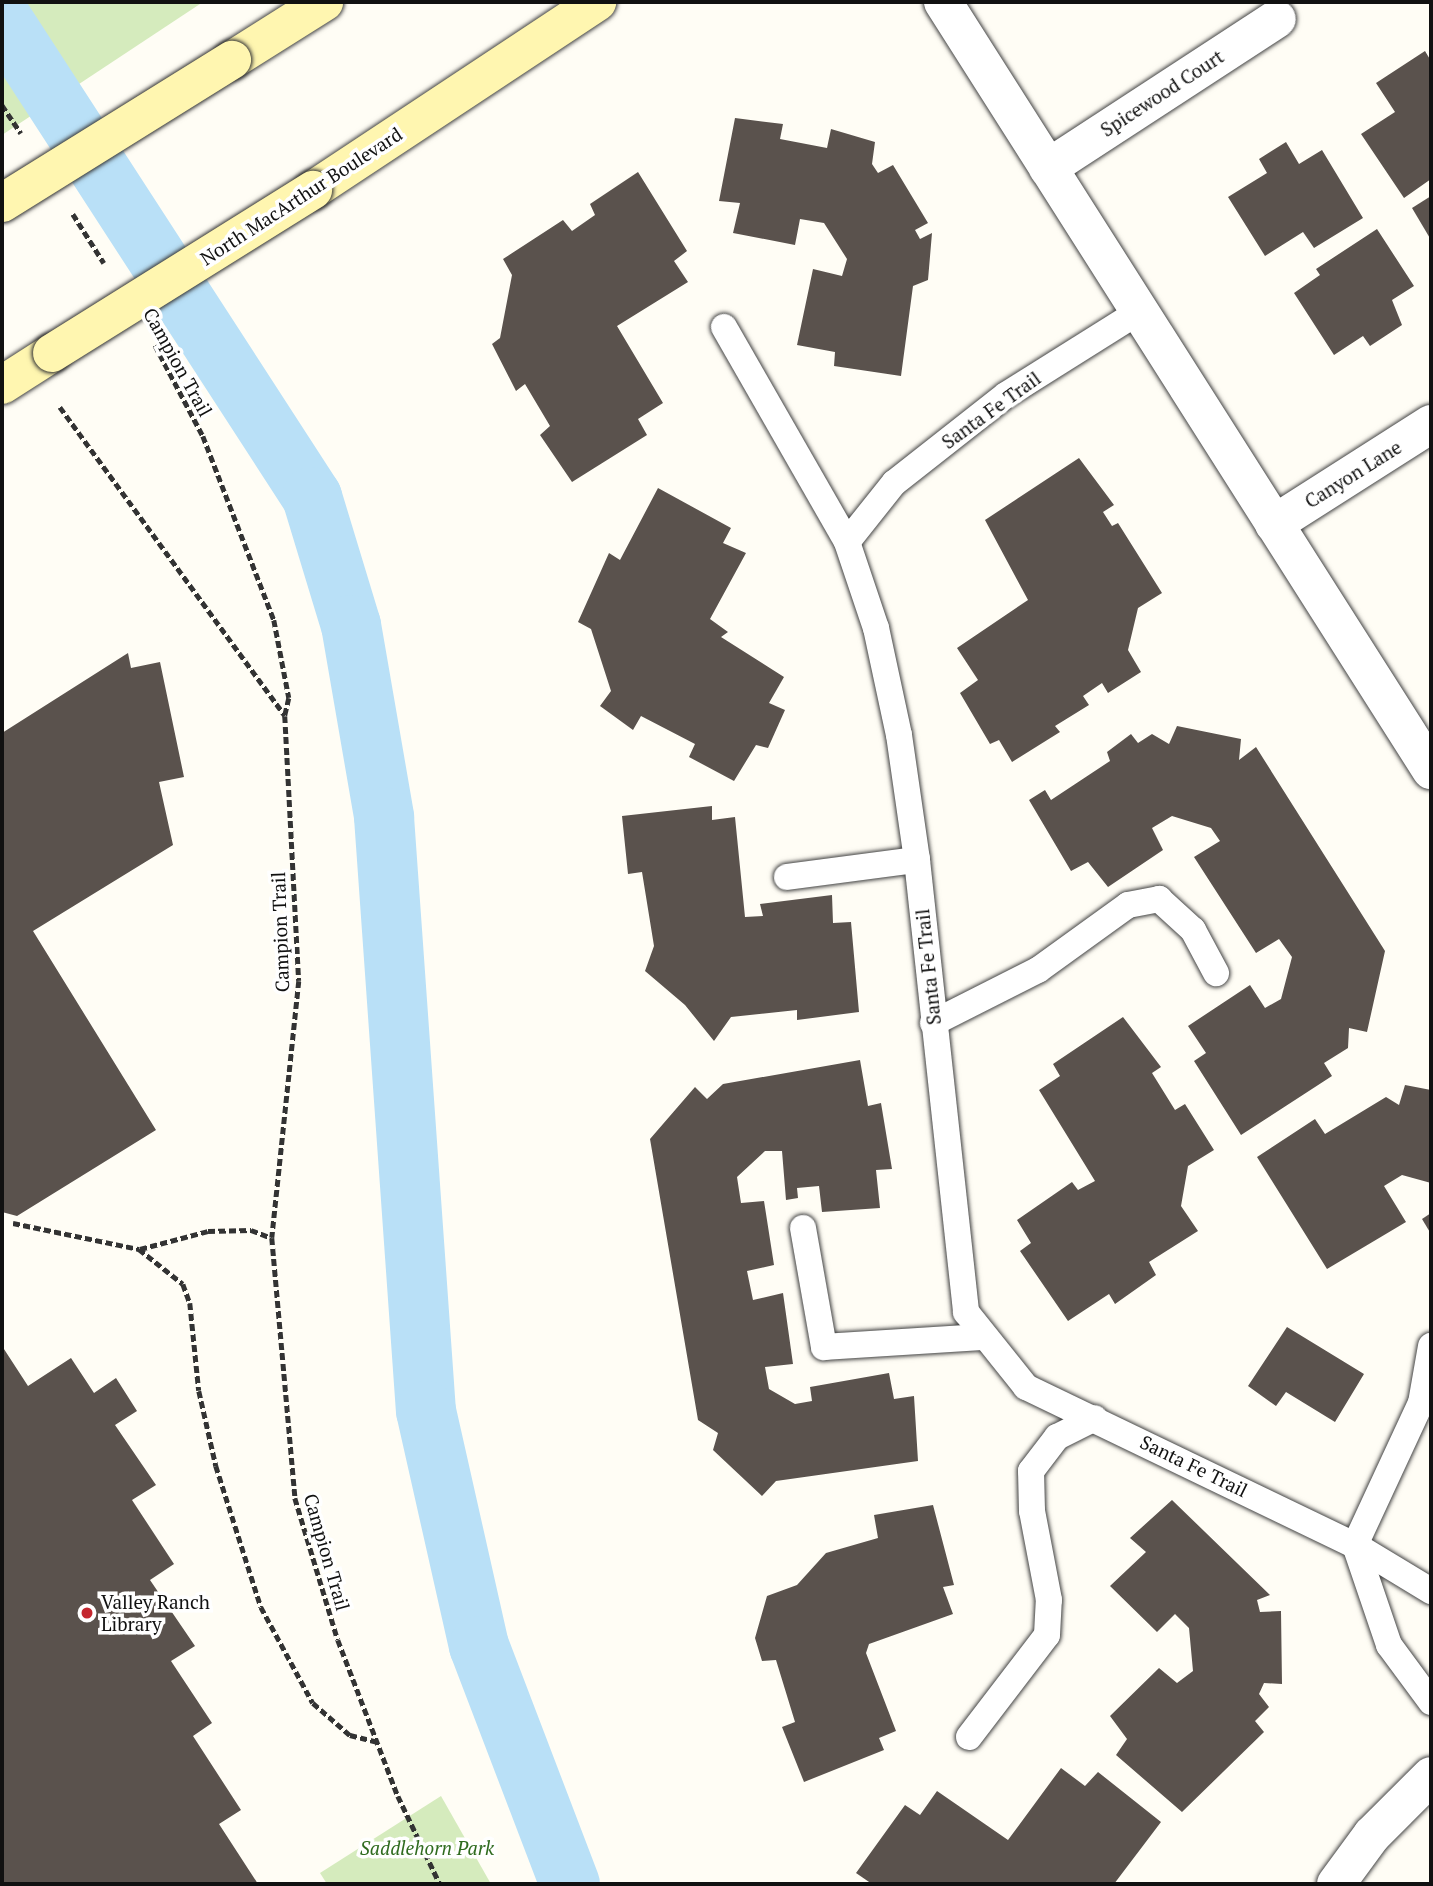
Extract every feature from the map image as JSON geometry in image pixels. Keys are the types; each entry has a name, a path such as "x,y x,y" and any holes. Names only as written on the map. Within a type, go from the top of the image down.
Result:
{"main road":[{"path":"2,204 324,2"},
{"name":"North MacArthur Boulevard","path":"2,385 313,190 597,2"}],"street":[{"path":"943,2 1431,770"},
{"name":"Spicewood Court","path":"1048,168 1277,19"},
{"name":"Canyon Lane","path":"1274,523 1431,424"},
{"path":"1336,1884 1372,1835 1431,1776"}],"lane":[{"name":"Santa Fe Trail","path":"1140,311 1006,395 904,475 847,542 876,628 899,735 917,860 966,1312 1026,1387 1355,1545 1431,1591"},
{"path":"724,327 847,542"},
{"path":"787,877 917,860"},
{"path":"933,1023 1038,970 1128,905 1159,899 1193,930 1216,973"},
{"path":"803,1227 824,1347 985,1337"},
{"path":"1431,1346 1421,1403 1355,1545 1389,1645 1431,1702"},
{"path":"969,1737 1047,1635 1049,1600 1032,1511 1031,1471 1057,1437 1095,1418"}],"path":[{"path":"2,105 26,141"},
{"path":"71,211 108,270"},
{"name":"Campion Trail","path":"152,341 203,436 274,620 289,698 285,716 299,981 272,1238 295,1498 338,1640 380,1743 398,1796 440,1884"},
{"path":"60,406 285,716"},
{"path":"13,1223 139,1250 183,1284 190,1303 199,1391 216,1466 271,1629 313,1703 349,1735 380,1743"},
{"path":"139,1250 208,1231 251,1230 272,1238"}],"green space":[{"path":"2,2 203,2 2,135"},
{"name":"Saddlehorn Park","path":"441,1796 491,1884 327,1884 320,1873"}],"building":[{"path":"1425,51 1431,61 1431,179 1404,198 1361,134 1395,112 1376,83"},
{"path":"735,118 783,124 780,139 827,148 831,129 875,142 872,164 878,173 893,165 928,223 915,230 920,239 932,233 928,280 913,286 901,376 834,366 835,352 797,345 813,269 842,276 847,259 824,223 800,219 795,245 733,233 740,203 719,201"},
{"path":"1286,142 1299,164 1322,150 1363,218 1314,248 1303,232 1265,256 1228,197 1267,173 1259,159"},
{"path":"638,172 687,251 674,261 688,282 617,326 663,403 638,419 647,435 572,482 540,435 550,426 525,384 516,391 492,344 500,338 512,275 503,259 563,220 572,231 595,215 590,204"},
{"path":"1431,196 1431,240 1412,208"},
{"path":"1377,229 1414,286 1392,300 1402,325 1370,346 1363,336 1334,355 1294,293 1320,275 1316,269"},
{"path":"1079,458 1114,505 1103,512 1112,526 1118,523 1162,593 1138,608 1128,650 1141,672 1108,693 1102,683 1083,696 1089,705 1055,726 1060,732 1012,762 999,740 990,744 960,693 978,680 957,648 1028,600 985,520"},
{"path":"658,488 731,528 723,543 746,553 710,619 728,632 721,637 784,677 769,703 785,710 768,748 756,745 734,781 689,757 695,744 641,716 633,730 600,706 611,691 591,629 578,622 609,553 620,560"},
{"path":"128,653 131,668 160,662 184,777 159,782 173,845 33,931 156,1130 17,1216 2,1212 2,733"},
{"path":"1177,726 1241,739 1239,760 1256,747 1385,951 1367,1032 1349,1028 1348,1048 1324,1063 1332,1076 1241,1135 1194,1061 1206,1053 1188,1026 1250,985 1265,1008 1281,999 1292,957 1279,939 1256,953 1194,857 1220,841 1211,828 1172,816 1152,828 1163,850 1108,887 1088,862 1071,871 1029,800 1045,790 1051,800 1110,761 1107,752 1131,734 1138,743 1152,734 1169,744"},
{"path":"712,806 712,820 735,817 745,917 763,916 760,904 832,895 833,923 851,922 859,1012 797,1020 797,1010 731,1017 714,1041 685,1005 645,971 654,946 642,872 628,874 622,816"},
{"path":"1123,1017 1161,1067 1152,1073 1175,1110 1185,1104 1214,1150 1188,1166 1181,1206 1198,1231 1149,1262 1156,1275 1115,1304 1109,1294 1068,1321 1020,1251 1031,1243 1017,1220 1072,1182 1078,1190 1095,1181 1039,1090 1060,1076 1053,1064"},
{"path":"860,1060 868,1106 881,1103 892,1169 876,1170 880,1208 822,1212 819,1186 797,1188 798,1198 786,1200 782,1151 765,1151 737,1177 741,1203 764,1201 774,1265 747,1271 753,1300 783,1293 793,1364 765,1367 769,1389 795,1404 812,1401 810,1387 889,1373 894,1399 914,1396 918,1461 776,1481 762,1496 713,1450 718,1433 698,1420 650,1139 695,1087 707,1099 723,1084"},
{"path":"1405,1085 1431,1090 1431,1183 1402,1175 1384,1186 1406,1222 1327,1269 1257,1157 1315,1119 1325,1134 1386,1097 1399,1105"},
{"path":"1431,1213 1431,1234 1422,1219"},
{"path":"1287,1327 1364,1374 1335,1422 1286,1392 1276,1406 1248,1386"},
{"name":"Valley Ranch Library","path":"2,1346 28,1386 71,1358 94,1393 116,1378 137,1411 115,1425 156,1485 132,1500 174,1564 150,1580 195,1646 171,1661 212,1723 193,1736 241,1810 219,1824 258,1884 2,1884"},
{"path":"1172,1500 1270,1595 1257,1600 1260,1612 1281,1611 1282,1684 1264,1683 1259,1694 1269,1707 1255,1721 1264,1732 1182,1812 1116,1755 1127,1739 1110,1716 1159,1668 1177,1683 1193,1671 1189,1628 1175,1614 1157,1632 1110,1586 1146,1552 1130,1538"},
{"path":"933,1505 954,1585 943,1587 953,1614 869,1644 866,1653 896,1731 879,1738 884,1750 804,1782 782,1727 795,1722 776,1660 762,1661 755,1638 767,1596 797,1585 826,1553 878,1538 874,1515"},
{"path":"1061,1768 1085,1786 1098,1772 1161,1822 1114,1884 872,1884 856,1873 905,1805 920,1815 937,1791 1008,1840"}],"waterway":[{"path":"2,19 312,497 351,625 384,817 426,1411 479,1646 570,1884"}],"place":[{"name":"Valley Ranch Library","path":"87,1613"}]}
